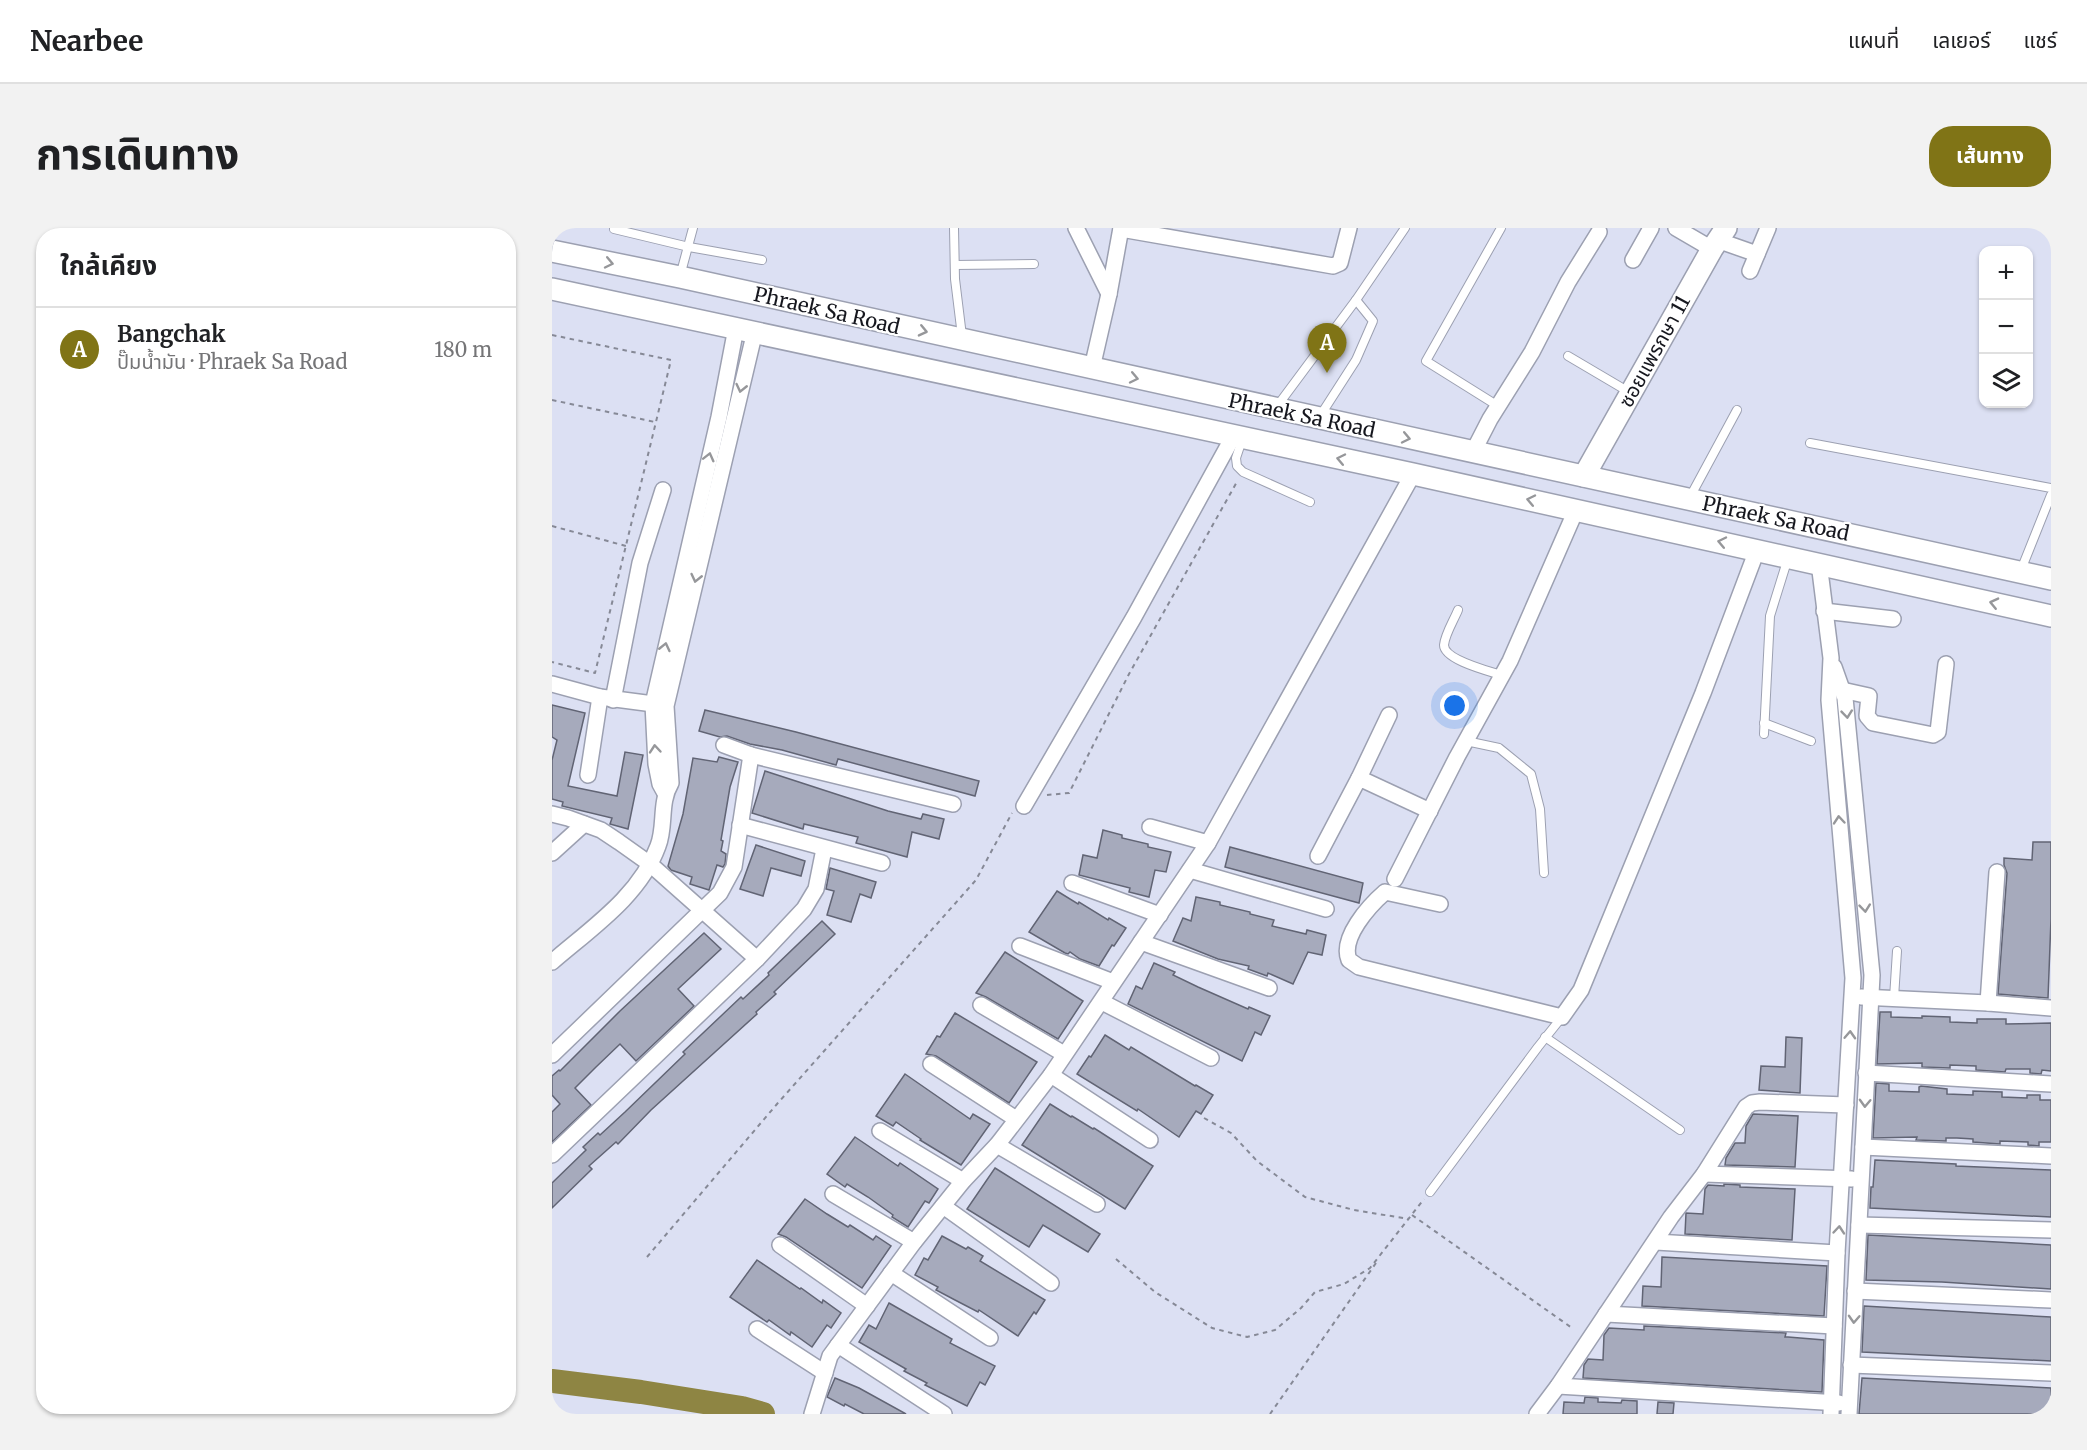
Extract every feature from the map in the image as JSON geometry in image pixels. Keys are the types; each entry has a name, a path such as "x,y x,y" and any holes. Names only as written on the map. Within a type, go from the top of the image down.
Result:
{"main road":[{"name":"ซอยแพรกษา 11","path":"1584,476 1718,239"},
{"name":"Phraek Sa Road","path":"552,251 680,277 2051,579"},
{"name":"Phraek Sa Road","path":"552,289 1413,474 2051,616"}],"street":[{"path":"1076,228 1109,294"},
{"path":"1092,369 1121,229 1333,266 1340,263 1349,228"},
{"path":"1632,260 1651,228"},
{"path":"1676,228 1718,239 1757,254"},
{"path":"1750,271 1768,228"},
{"path":"1473,452 1498,406 1532,352 1568,282 1599,232"},
{"path":"552,962 630,892 650,864 659,845 665,793 660,784 656,764 659,705 745,329"},
{"path":"1020,807 1134,617 1238,436"},
{"path":"813,1410 830,1356 914,1242 963,1181 997,1145 1051,1075 1208,843 1413,474"},
{"path":"588,774 640,563 663,490"},
{"path":"1395,879 1510,661 1576,510"},
{"path":"1440,903 1385,892 1368,909 1351,934 1347,947 1349,960 1359,967 1562,1017 1581,990 1690,725 1756,550"},
{"path":"1558,1386 1849,1409 1872,975 1845,698 1831,658 1819,563"},
{"path":"1824,611 1893,619"},
{"path":"1831,658 1829,700 1853,978 1837,1253 1831,1409"},
{"path":"1842,690 1869,696 1867,716 1873,723 1933,735 1938,732 1946,664"},
{"path":"552,684 606,698 659,705"},
{"path":"1318,856 1389,715"},
{"path":"724,745 750,755 953,804"},
{"path":"552,1055 720,893 734,867 750,755"},
{"path":"1359,778 1430,811"},
{"path":"552,814 601,830 650,864 757,959"},
{"path":"552,853 584,824"},
{"path":"740,825 882,863"},
{"path":"1150,827 1208,843"},
{"path":"552,1155 757,959 804,909 816,889 824,849"},
{"path":"1842,853 1860,851"},
{"path":"1190,870 1326,909"},
{"path":"1988,1003 1997,872"},
{"path":"1072,883 1160,915"},
{"path":"1141,942 1269,988"},
{"path":"1020,946 1113,982"},
{"path":"1852,996 2051,1008"},
{"path":"1102,1002 1211,1058"},
{"path":"981,1005 1064,1054"},
{"path":"931,1064 1016,1119"},
{"path":"1866,1073 2051,1084"},
{"path":"1051,1075 1150,1140"},
{"path":"1537,1414 1671,1217 1704,1174 1746,1107 1752,1102 1846,1105"},
{"path":"880,1131 963,1181"},
{"path":"997,1145 1097,1204"},
{"path":"1863,1147 2051,1156"},
{"path":"1704,1174 1861,1179"},
{"path":"833,1194 914,1242"},
{"path":"944,1206 1051,1283"},
{"path":"1859,1225 2051,1230"},
{"path":"1656,1242 1837,1253"},
{"path":"780,1245 867,1306"},
{"path":"891,1273 990,1338"},
{"path":"1855,1291 2051,1300"},
{"path":"1606,1314 1834,1326"},
{"path":"757,1329 825,1374"},
{"path":"838,1345 944,1414"},
{"path":"1851,1365 2051,1373"}],"lane":[{"path":"680,277 693,228"},
{"path":"954,228 954,265 963,340"},
{"path":"1275,409 1356,300 1405,228"},
{"path":"1498,406 1426,361 1501,228"},
{"path":"614,229 689,247 762,260"},
{"path":"954,265 1034,264"},
{"path":"1319,418 1356,360 1373,321 1356,300"},
{"path":"1568,356 1631,392"},
{"path":"1689,499 1737,410"},
{"path":"1238,436 1236,458 1237,466 1242,472 1310,502"},
{"path":"1810,443 2051,488"},
{"path":"2020,572 2051,495"},
{"path":"1764,734 1770,616 1788,557"},
{"path":"1458,610 1444,643 1445,651 1452,658 1502,675"},
{"path":"1764,723 1811,741"},
{"path":"1466,741 1499,748 1531,774 1540,809 1544,873"},
{"path":"1894,998 1897,951"},
{"path":"1430,1192 1562,1017"},
{"path":"1545,1037 1680,1130"}],"path":[{"path":"552,334 671,360 595,673 552,662"},
{"path":"552,400 656,422"},
{"path":"1040,795 1069,793 1129,674 1242,472"},
{"path":"552,526 626,546"},
{"path":"647,1257 777,1104 976,880 1020,807"},
{"path":"1204,1118 1231,1133 1257,1161 1305,1197 1354,1210 1409,1219"},
{"path":"1116,1259 1155,1292 1212,1328 1247,1337 1275,1330 1316,1292 1344,1284 1370,1268 1430,1192"},
{"path":"1412,1215 1572,1328"},
{"path":"1270,1414 1392,1241"}],"building":[{"path":"552,705 585,713 568,786 617,796 625,752 643,755 628,829 610,824 612,818 562,806 563,802 552,799 552,760 557,740 552,737"},
{"path":"705,710 979,781 975,796 838,759 836,765 750,744 727,736 720,737 699,731"},
{"path":"719,757 738,762 730,787 721,840 723,841 721,851 726,854 725,864 723,867 717,865 709,890 690,884 692,877 671,870 668,866 683,814 693,758 717,762"},
{"path":"765,771 888,811 921,819 923,814 944,819 939,839 912,832 907,857 856,843 858,837 804,824 803,829 752,813"},
{"path":"1103,830 1122,835 1122,838 1148,844 1148,847 1171,852 1166,872 1155,870 1149,897 1129,892 1130,888 1079,875 1083,855 1097,858"},
{"path":"2033,842 2051,842 2048,998 1998,994 2007,873 2004,858 2032,860"},
{"path":"756,845 805,861 801,876 771,868 763,896 740,889"},
{"path":"1230,847 1363,883 1359,903 1225,867"},
{"path":"830,868 876,882 871,898 860,894 851,922 827,915 834,891 826,889"},
{"path":"1057,891 1126,928 1099,966 1080,959 1070,952 1065,953 1029,932"},
{"path":"1196,897 1220,902 1220,905 1274,920 1272,926 1306,934 1307,930 1326,935 1322,955 1308,952 1293,984 1268,973 1267,976 1248,969 1249,966 1218,959 1173,941 1183,918 1191,921"},
{"path":"822,921 835,934 774,992 776,994 756,1012 757,1014 651,1110 618,1144 616,1142 589,1166 592,1169 552,1208 552,1183 586,1150 583,1147 625,1112 685,1054 683,1052 741,997 743,999 769,975 768,973"},
{"path":"704,933 721,949 678,989 694,1006 636,1061 620,1044 575,1088 591,1105 552,1142 552,1112 560,1104 552,1095 552,1076 560,1071 620,1011"},
{"path":"1005,952 1083,1001 1058,1039 976,993"},
{"path":"1154,963 1175,972 1173,975 1198,987 1270,1016 1261,1035 1255,1032 1242,1061 1128,1004 1136,986 1142,989"},
{"path":"1880,1012 1891,1012 1891,1017 1950,1017 1950,1022 1977,1023 1977,1019 2006,1019 2006,1024 2051,1023 2051,1071 2042,1070 2041,1074 2030,1073 2030,1069 2006,1069 2005,1072 1976,1070 1976,1066 1950,1065 1950,1068 1922,1067 1922,1063 1877,1064"},
{"path":"955,1013 1037,1062 1009,1103 936,1056 926,1054"},
{"path":"1105,1035 1129,1050 1131,1047 1213,1095 1201,1114 1196,1111 1179,1137 1138,1109 1137,1111 1077,1074"},
{"path":"1786,1037 1802,1038 1800,1093 1759,1090 1761,1066 1785,1067"},
{"path":"905,1074 970,1119 973,1114 990,1124 961,1165 896,1122 893,1126 876,1116"},
{"path":"1876,1083 1889,1084 1889,1091 1919,1092 1921,1086 1947,1089 1947,1094 1973,1095 1973,1091 2002,1092 2002,1097 2027,1098 2027,1095 2040,1095 2040,1100 2051,1100 2051,1142 2039,1142 2039,1146 2028,1145 2028,1142 2000,1141 2000,1144 1957,1138 1946,1138 1946,1141 1916,1140 1917,1137 1873,1138"},
{"path":"1050,1104 1094,1128 1153,1166 1125,1209 1022,1145"},
{"path":"1753,1114 1798,1116 1795,1167 1725,1165 1726,1158 1735,1143 1745,1143 1746,1126"},
{"path":"855,1137 898,1166 900,1163 938,1189 929,1203 925,1201 908,1227 868,1197 847,1184 845,1187 827,1174"},
{"path":"1875,1160 2051,1170 2051,1217 1870,1208"},
{"path":"995,1168 1100,1234 1088,1252 1043,1225 1029,1247 967,1209"},
{"path":"1724,1184 1740,1185 1740,1187 1795,1189 1792,1240 1685,1234 1686,1213 1703,1214 1705,1189 1708,1185 1724,1186"},
{"path":"805,1199 848,1227 850,1225 873,1240 876,1236 891,1246 862,1288 786,1237 778,1234"},
{"path":"1868,1235 2051,1245 2051,1289 1866,1280"},
{"path":"942,1236 983,1256 980,1261 1045,1300 1018,1336 979,1310 978,1312 936,1290 938,1287 915,1275 924,1258 928,1260"},
{"path":"1662,1257 1827,1266 1824,1316 1642,1306 1643,1286 1661,1287"},
{"path":"757,1260 841,1313 831,1328 827,1325 812,1347 791,1332 790,1335 769,1320 767,1322 730,1297"},
{"path":"889,1303 952,1339 950,1343 995,1366 985,1385 980,1382 967,1406 925,1385 927,1383 904,1371 906,1369 859,1342 869,1325 876,1329"},
{"path":"1864,1306 2051,1317 2051,1361 1862,1352"},
{"path":"1644,1326 1786,1333 1785,1337 1824,1340 1822,1392 1583,1378 1584,1365 1588,1359 1603,1360 1604,1335 1609,1328 1644,1330"},
{"path":"835,1378 859,1388 906,1414 864,1414 845,1404 844,1406 827,1397"},
{"path":"1862,1378 2051,1388 2051,1414 1859,1414"},
{"path":"1585,1397 1598,1398 1598,1402 1637,1401 1637,1414 1563,1414 1564,1402 1584,1403"},
{"path":"1658,1402 1674,1403 1673,1414 1657,1414"}],"waterway":[{"path":"552,1381 641,1392 742,1408 763,1414"}],"place":[{"name":"Bangchak","path":"1327,373"}]}
